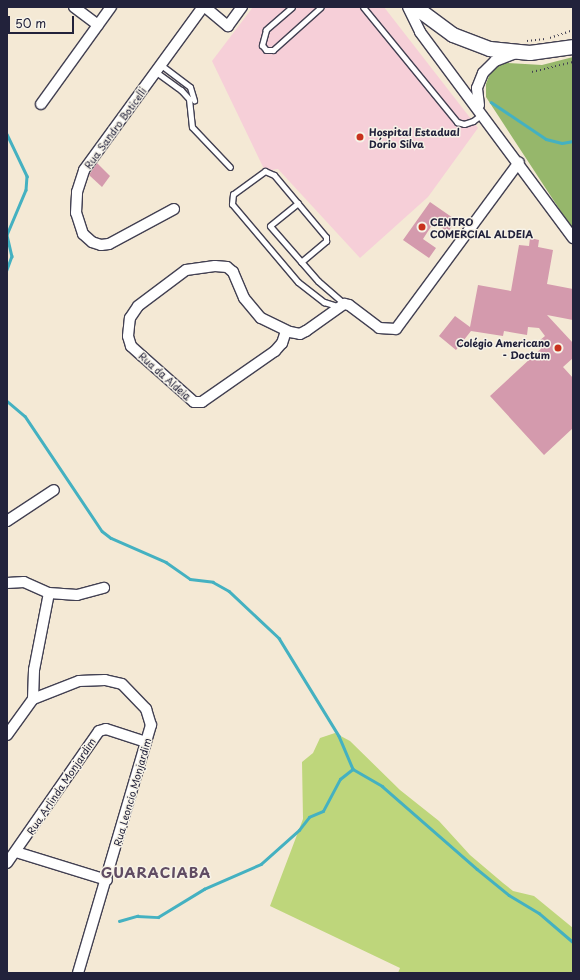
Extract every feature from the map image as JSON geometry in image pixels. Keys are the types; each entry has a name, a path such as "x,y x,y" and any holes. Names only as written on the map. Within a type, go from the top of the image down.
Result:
{"main road":[{"path":"415,7 442,29 465,41 490,49 519,47 544,52 573,47"}],"street":[{"path":"74,7 98,25"},
{"path":"41,104 111,7"},
{"path":"204,7 228,26 242,7"},
{"name":"Rua Sandro Boticelli","path":"174,209 109,244 101,245 92,242 82,234 76,213 76,192 84,170 204,7"},
{"path":"408,7 420,32 482,112 573,238"},
{"path":"482,112 476,93 480,76 495,62 519,47"},
{"path":"340,305 349,305 379,328 391,330 402,325 519,162"},
{"name":"Rua da Aldeia","path":"286,330 282,343 275,351 202,402 194,402 142,356 131,346 128,336 130,318 138,306 186,270 215,266 227,267 232,272 244,298 261,318 286,330 300,334 340,305"},
{"path":"7,521 54,490"},
{"path":"7,583 24,582 49,593 77,595 104,588"},
{"path":"7,735 33,699 34,670 49,593"},
{"name":"Rua Leoncio Monjardim","path":"33,699 79,681 105,680 122,684 146,709 151,725 107,880 78,973"},
{"name":"Rua Arlinda Monjardim","path":"7,863 98,731 106,729 146,742"},
{"path":"16,852 107,880"}],"lane":[{"path":"292,7 266,30 262,45 266,50 273,50 321,7"},
{"path":"363,7 457,122 464,124 473,121 482,112"},
{"path":"159,69 190,87 194,93 194,100"},
{"path":"159,69 189,99 192,127 230,167"},
{"path":"301,262 326,241 326,237 274,175 265,171 233,194 232,204 298,282 324,302 340,305"},
{"path":"298,203 270,226 340,305"}],"path":[{"path":"519,47 573,30"},
{"path":"532,72 573,62"}],"shaded area":[{"name":"Hospital Estadual Dório Silva","path":"253,7 384,7 478,128 428,197 360,258 278,169 265,171 212,61"}],"green space":[{"path":"573,57 573,230 486,97 486,84 494,62 542,65"},
{"path":"335,733 350,741 400,790 439,821 470,855 503,883 513,891 534,896 573,928 573,973 398,973 400,968 270,906 303,819 302,762 313,753 320,738"}],"building":[{"path":"97,163 110,176 102,187 89,175"},
{"name":"CENTRO COMERCIAL ALDEIA","path":"430,202 456,220 448,232 434,222 423,239 436,248 429,258 403,240"},
{"name":"Colégio Americano - Doctum","path":"530,238 539,240 538,247 553,250 547,284 573,289 573,320 547,315 573,343 573,358 563,367 573,378 573,428 544,455 490,396 544,346 539,341 545,336 539,328 528,327 527,335 504,331 503,336 471,331 456,350 439,336 455,316 470,327 478,285 511,291 519,245 529,246"}],"waterway":[{"path":"491,102 546,139 562,143 573,141"},
{"path":"7,134 27,176 26,190 7,235 12,256 7,270"},
{"path":"7,401 25,416 102,531 111,538 166,562 190,579 213,582 229,591 279,638 339,736 353,769 382,786 477,869 509,895 539,913 573,942"},
{"path":"119,921 137,916 158,917 204,889 261,864 299,830 309,817 323,811 340,779 353,769"}],"place":[{"name":"Hospital Estadual Dório Silva","path":"360,137"},
{"name":"CENTRO COMERCIAL ALDEIA","path":"422,227"},
{"name":"Colégio Americano - Doctum","path":"558,348"}],"district":[{"name":"GUARACIABA","path":"156,873"}]}
